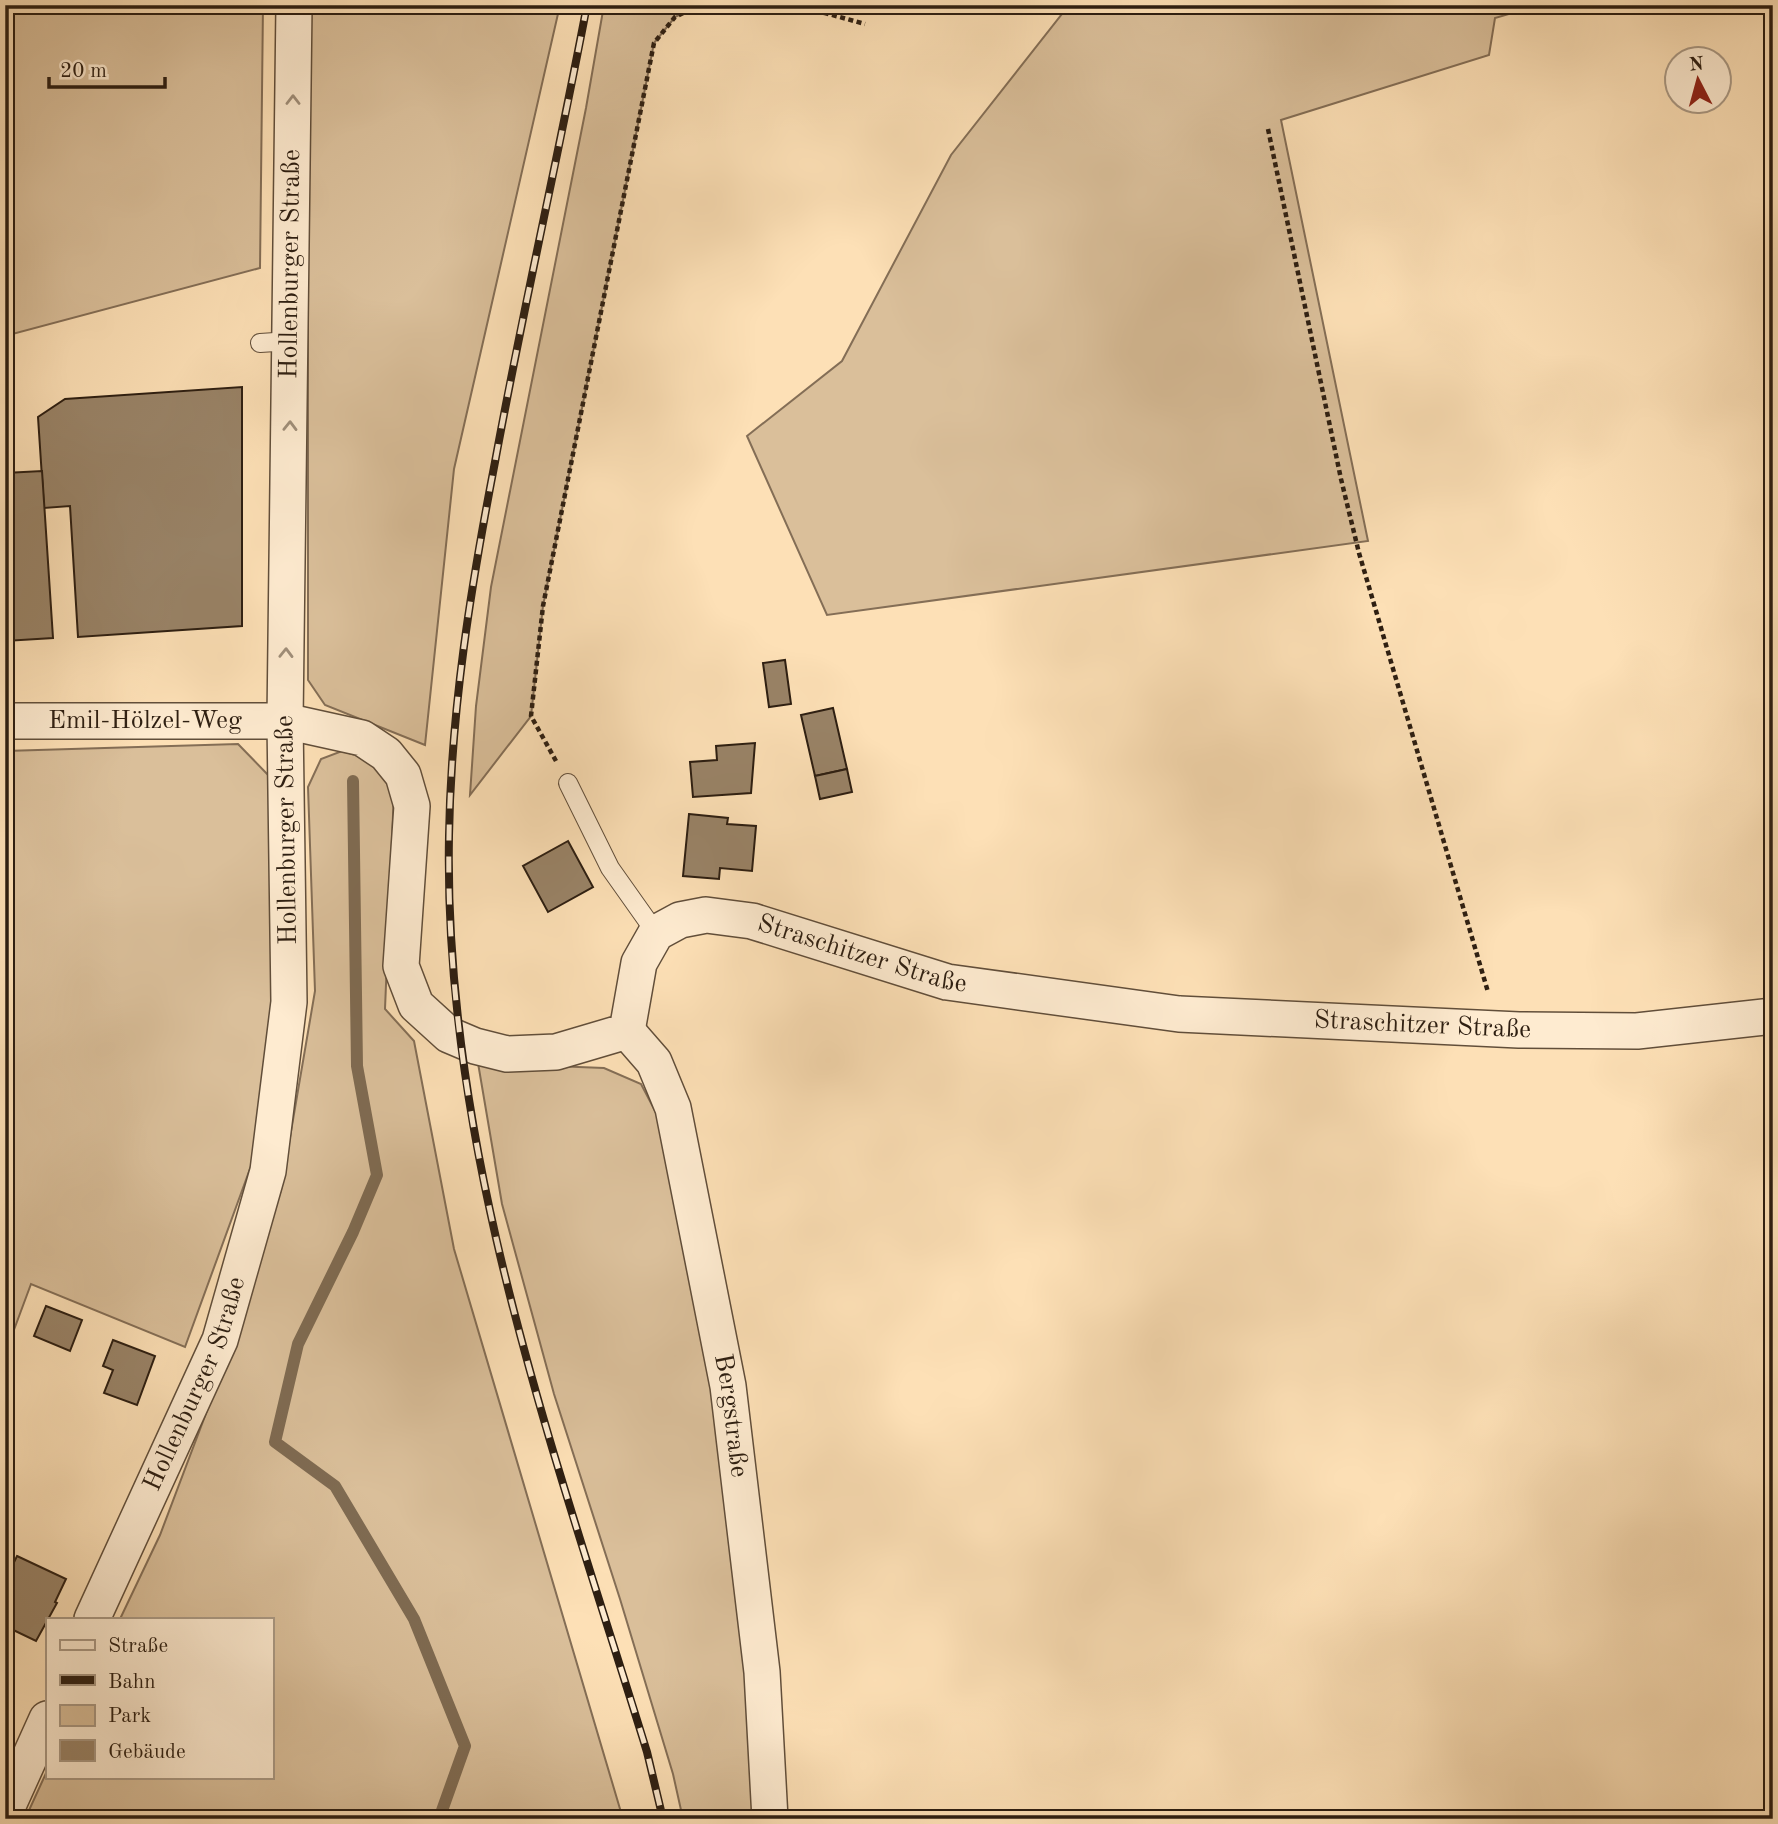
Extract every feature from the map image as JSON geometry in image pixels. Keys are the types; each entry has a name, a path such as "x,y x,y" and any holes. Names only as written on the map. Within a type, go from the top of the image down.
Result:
{"street":[{"name":"Hollenburger Straße","path":"92,1618 220,1340 268,1171 289,1002 276,342 294,5"},
{"name":"Emil-Hölzel-Weg","path":"5,721 285,721"},
{"path":"285,721 362,738 386,754 403,775 412,806 401,966 416,1005 449,1035 475,1046 507,1054 556,1052 627,1031 639,964 656,933"},
{"name":"Straschitzer Straße","path":"656,933 680,920 706,915 752,920 947,982 1179,1013 1519,1030 1637,1031 1773,1016"},
{"name":"Bergstraße","path":"627,1031 654,1062 673,1108 728,1386 762,1672 770,1819"},
{"path":"5,1812 46,1721"}],"lane":[{"path":"568,783 610,868 656,933"}],"path":[{"path":"568,783 531,716 543,606 654,43 675,17 699,5"},
{"path":"705,5 825,13 865,24"},
{"path":"1268,129 1359,553 1491,1002 1519,1030"}],"green space":[{"path":"5,5 263,5 260,268 5,336"},
{"path":"308,5 560,5 454,469 425,745 325,705 308,680"},
{"path":"604,5 699,5 675,17 654,43 543,606 531,716 470,795 476,706 491,587"},
{"path":"705,5 837,5 825,13"},
{"path":"1060,5 1540,5 1495,18 1489,55 1281,120 1368,541 827,615 747,436 842,361 951,155 1065,10"},
{"path":"1762,5 1773,5 1773,48"},
{"path":"238,744 271,778 275,998 251,1166 185,1347 31,1284 5,1354 5,751"},
{"path":"342,751 369,759 394,791 385,1009 414,1041 454,1249 623,1819 25,1819 46,1773 46,1778 273,1778 273,1618 120,1618 160,1535 230,1350 281,1190 315,991 308,787 321,759"},
{"path":"478,1063 604,1068 641,1084 663,1126 709,1368 749,1658 756,1819 683,1819 673,1774 620,1599 554,1394 502,1204"}],"building":[{"path":"242,387 242,626 78,637 70,506 44,508 38,417 65,399"},
{"path":"42,471 53,638 5,641 5,473"},
{"path":"785,660 791,704 769,707 763,663"},
{"path":"833,708 847,769 815,776 801,715"},
{"path":"755,743 751,793 693,797 690,762 717,760 716,746"},
{"path":"847,769 852,792 820,799 815,776"},
{"path":"689,814 728,818 727,824 756,826 752,871 720,868 719,879 683,876"},
{"path":"568,841 593,887 548,912 523,866"},
{"path":"46,1306 82,1320 70,1351 34,1336"},
{"path":"113,1340 155,1356 137,1405 104,1393 113,1370 103,1366"},
{"path":"17,1556 66,1579 55,1602 57,1603 49,1618 46,1618 36,1641 5,1626 5,1581"}],"waterway":[{"path":"353,781 357,1066 377,1175 353,1232 298,1344 275,1442 335,1486 414,1619 465,1746 439,1819"}],"railway":[{"path":"587,5 506,405 464,648 454,741 449,836 452,954 464,1071 485,1186 511,1301 576,1528 647,1752 663,1819"}]}
